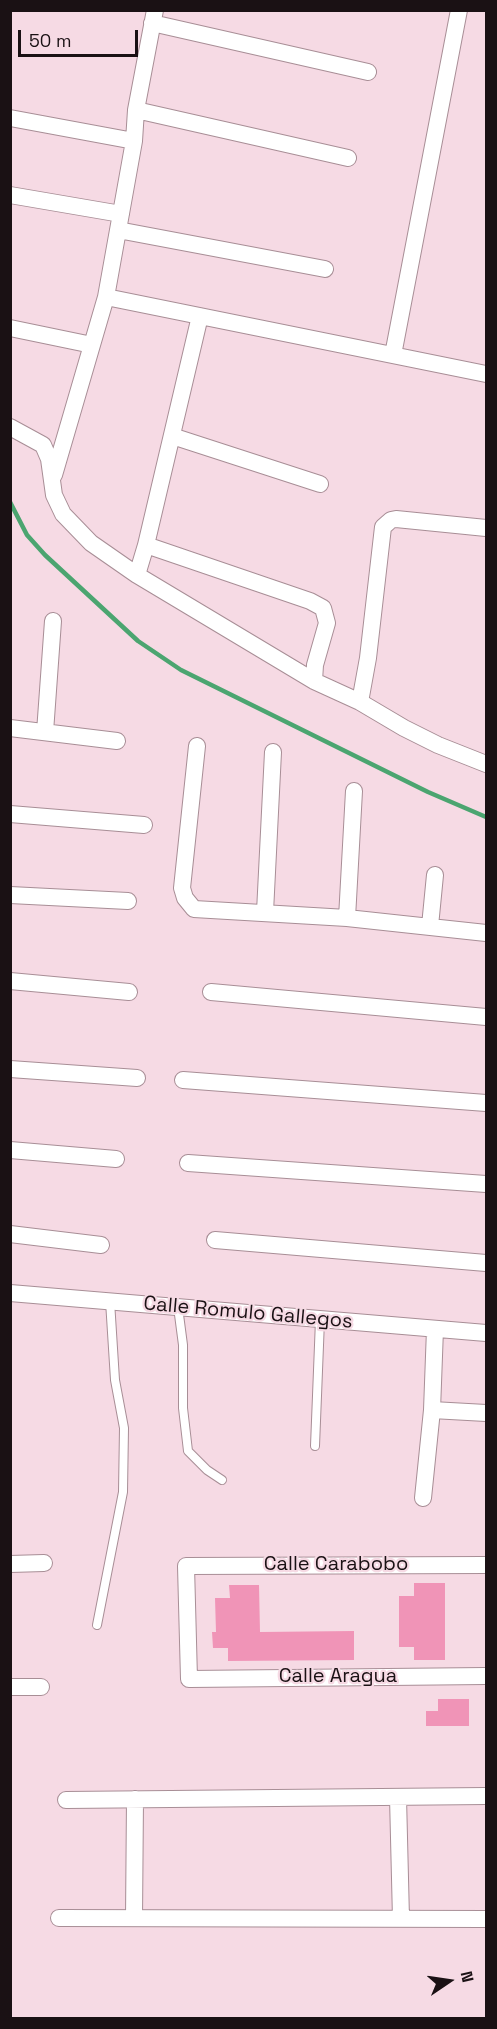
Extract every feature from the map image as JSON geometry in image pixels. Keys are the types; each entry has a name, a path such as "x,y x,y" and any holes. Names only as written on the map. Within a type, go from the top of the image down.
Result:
{"street":[{"path":"393,355 459,10"},
{"path":"52,482 106,297 134,141 136,110 154,17 368,72"},
{"path":"136,110 348,158"},
{"path":"10,118 134,141"},
{"path":"10,195 325,269"},
{"path":"106,297 486,374"},
{"path":"137,575 200,316"},
{"path":"10,328 92,345"},
{"path":"10,427 43,445 49,459 54,495 63,514 91,543 137,575 314,681 360,702 438,745 486,764"},
{"path":"172,436 320,484"},
{"path":"360,702 368,658 383,527 396,519 486,528"},
{"path":"146,545 310,601 323,608 327,623 315,665 314,681"},
{"path":"45,732 53,621"},
{"path":"10,728 117,741"},
{"path":"196,746 182,888 185,898 194,909 347,918 486,933"},
{"path":"265,912 273,752"},
{"path":"347,918 354,791"},
{"path":"10,814 144,825"},
{"path":"430,926 435,875"},
{"path":"10,894 128,901"},
{"path":"10,981 129,992"},
{"path":"211,992 486,1017"},
{"path":"10,1069 137,1078"},
{"path":"183,1080 486,1103"},
{"path":"10,1150 116,1159"},
{"path":"188,1163 486,1184"},
{"path":"10,1234 101,1245"},
{"path":"215,1240 486,1263"},
{"name":"Calle Romulo Gallegos","path":"10,1293 486,1333"},
{"path":"486,1326 486,1333"},
{"path":"423,1498 432,1410 435,1329"},
{"path":"432,1410 486,1413"},
{"path":"10,1564 44,1563"},
{"name":"Calle Carabobo","path":"189,1679 186,1566 486,1565"},
{"name":"Calle Aragua","path":"189,1679 486,1676"},
{"path":"10,1686 40,1687"},
{"path":"66,1800 486,1796"},
{"path":"398,1797 401,1919"},
{"path":"134,1918 135,1799"},
{"path":"59,1918 486,1919"}],"lane":[{"path":"97,1625 123,1492 124,1428 115,1380 110,1301"},
{"path":"178,1307 183,1345 183,1408 188,1451 207,1470 222,1480"},
{"path":"315,1446 320,1320"}],"building":[{"path":"414,1583 445,1583 445,1660 414,1660 414,1647 399,1647 399,1596 414,1596"},
{"path":"229,1585 259,1585 260,1632 354,1631 354,1660 228,1661 228,1648 213,1648 212,1632 216,1632 215,1598 230,1598"},
{"path":"438,1699 469,1699 469,1726 426,1726 426,1711 438,1711"}],"waterway":[{"path":"10,502 27,535 45,555 138,641 181,670 428,792 486,817"}]}
